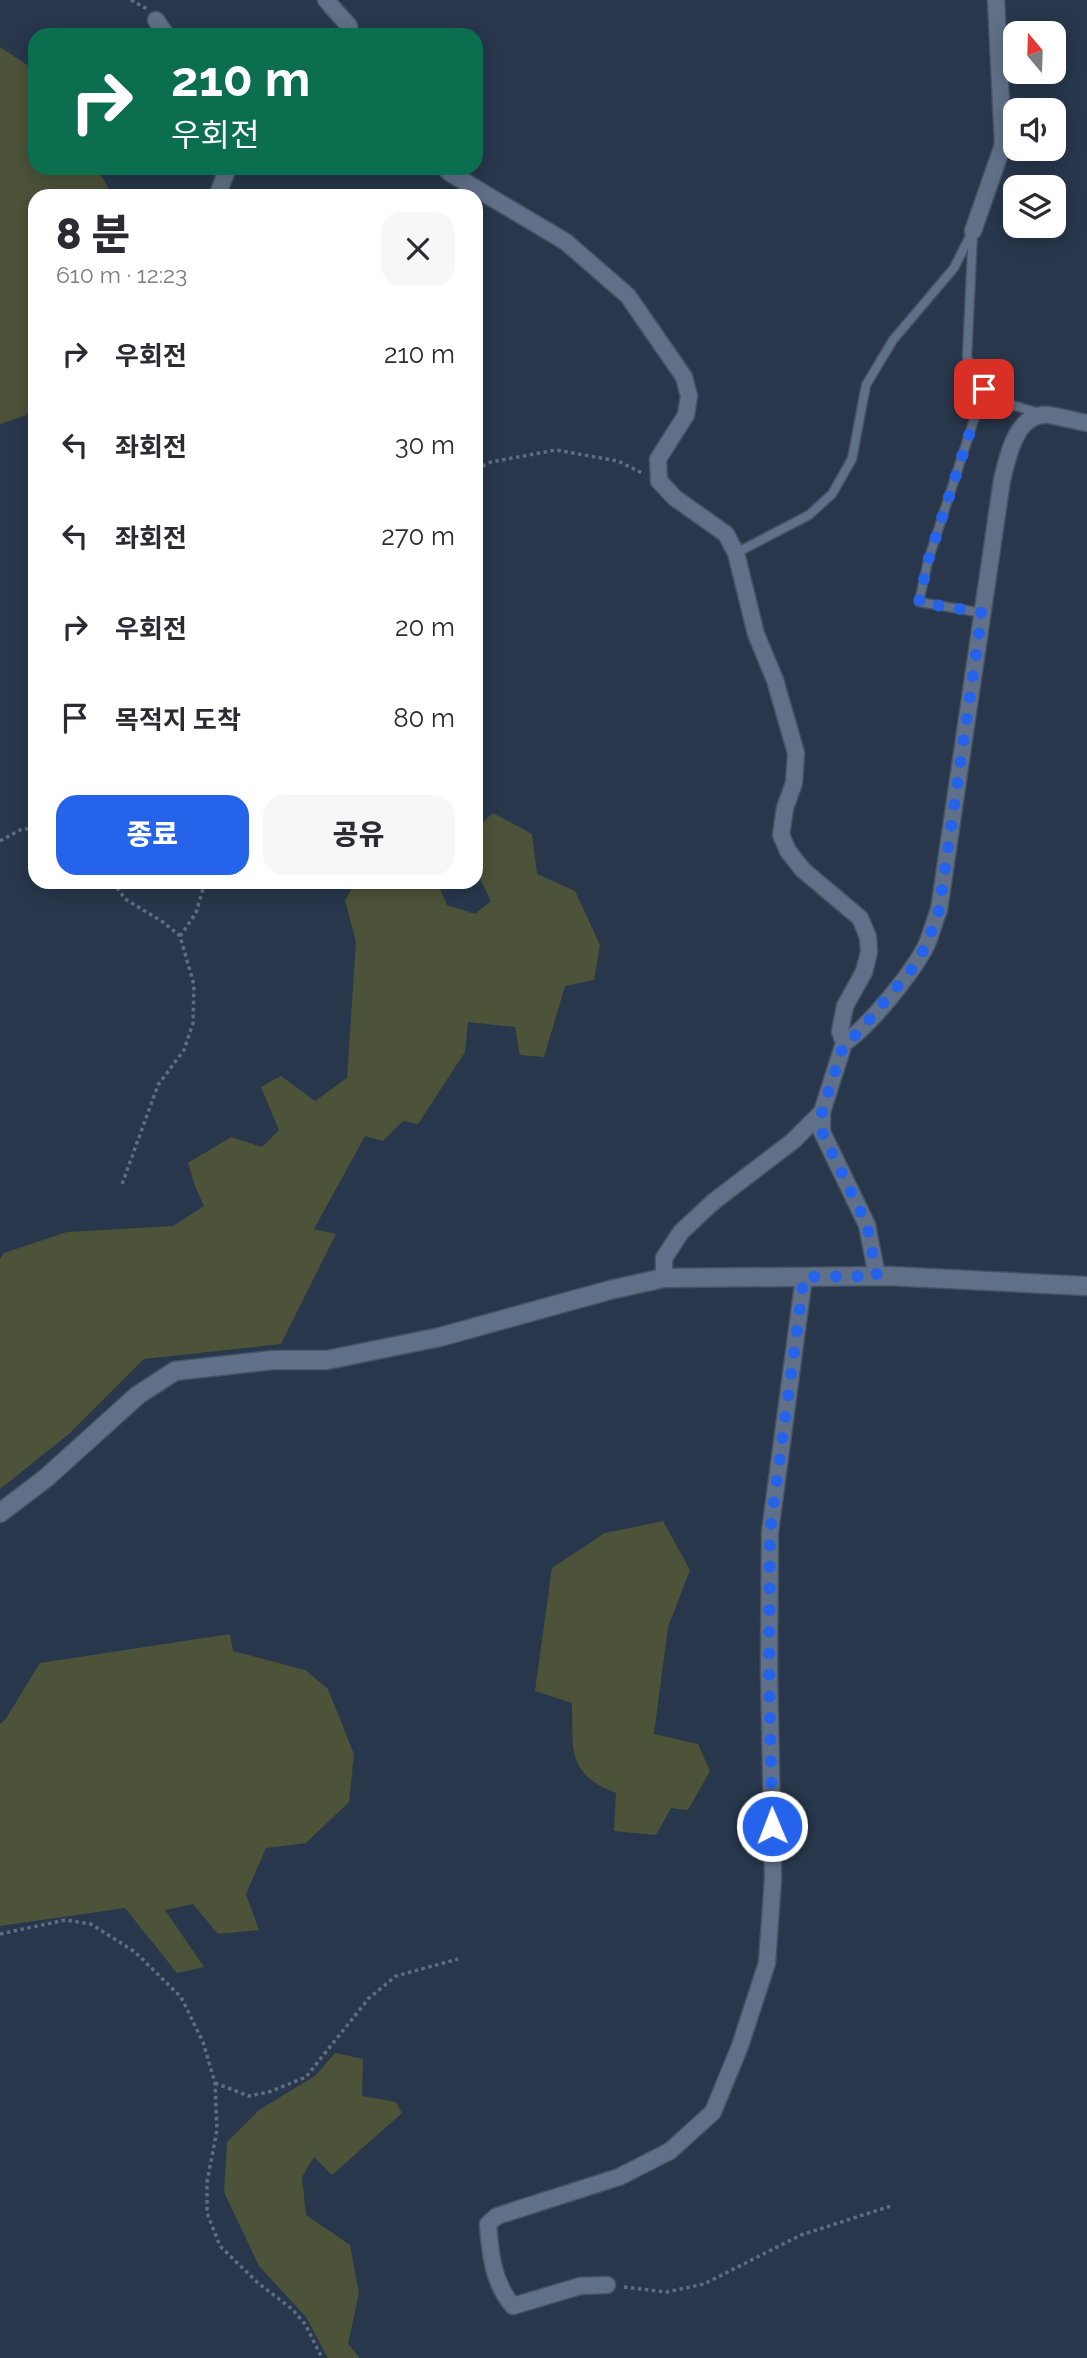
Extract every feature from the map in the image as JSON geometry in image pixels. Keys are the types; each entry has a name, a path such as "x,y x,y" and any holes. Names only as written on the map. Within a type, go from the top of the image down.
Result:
{"street":[{"path":"326,0 349,28"},
{"path":"973,231 1003,145 996,0"},
{"path":"156,20 161,28"},
{"path":"453,175 477,189"},
{"path":"483,193 566,242 628,296 684,377 689,396 686,415 658,459 659,481 675,498 726,534 736,553 756,634 775,680 796,753 794,783 785,807 781,835 788,851 803,870 860,918 868,937 869,952 863,971 845,1006 840,1031 844,1043 822,1112 822,1132 867,1225 877,1276"},
{"path":"844,1043 857,1034 911,970 926,946 939,910 1002,480 1009,456 1021,427 1028,421 1046,415 1087,423"},
{"path":"664,1278 664,1258 681,1233 713,1202 793,1141 822,1112"},
{"path":"0,1513 46,1478 138,1395 175,1371 273,1360 327,1360 440,1337 610,1290 664,1278 877,1276 1087,1286"},
{"path":"607,2285 580,2286 513,2306 503,2294 490,2256 488,2224 497,2216 620,2177 670,2151 713,2112 740,2046 767,1963 774,1879 769,1668 770,1532 804,1277"}],"lane":[{"path":"973,231 967,357 972,370 983,382 982,396 928,561 919,602 982,613"},
{"path":"736,553 810,516 832,494 852,459 866,384 893,340 954,268 973,231"},
{"path":"982,396 1046,415"}],"path":[{"path":"483,465 491,461 556,450 618,461 659,481"},
{"path":"0,841 22,829 28,829"},
{"path":"118,889 125,899 163,922 180,936 194,985 193,1023 184,1050 158,1085 121,1187"},
{"path":"180,936 195,913 203,889"},
{"path":"0,1934 65,1920 91,1924 135,1952 181,1997 204,2042 215,2083 217,2130 207,2182 207,2213 220,2246 258,2283 292,2309 305,2324 322,2358"},
{"path":"215,2083 249,2096 269,2092 306,2077 369,1998 396,1976 458,1959"},
{"path":"607,2285 667,2292 704,2284 801,2235 891,2206"}],"green space":[{"path":"0,47 28,65 28,175 101,175 109,189 28,189 28,412 27,415 0,424"},
{"path":"493,813 532,834 537,874 575,891 600,945 594,980 565,986 544,1057 520,1055 515,1027 468,1022 465,1052 418,1124 403,1121 383,1141 365,1136 314,1229 336,1234 281,1344 144,1359 69,1434 0,1489 0,1259 4,1253 67,1232 173,1226 204,1206 188,1163 231,1137 262,1147 279,1130 261,1087 281,1076 315,1101 347,1078 356,942 345,900 352,889 440,889 447,905 475,914 491,901 483,885 483,822"},
{"path":"663,1521 690,1570 668,1627 654,1734 698,1744 710,1771 688,1810 671,1808 656,1835 614,1831 616,1793 600,1786 580,1768 573,1746 572,1703 535,1691 552,1568 605,1533"},
{"path":"230,1634 233,1651 305,1670 328,1689 354,1754 349,1802 306,1843 266,1848 246,1894 259,1930 218,1934 193,1904 165,1910 204,1967 177,1973 125,1908 0,1926 0,1724 40,1663"},
{"path":"335,2053 363,2059 362,2096 396,2102 402,2113 332,2175 314,2157 302,2177 306,2215 350,2245 359,2293 348,2344 360,2358 328,2358 306,2317 259,2266 224,2192 227,2142 259,2110 315,2076"}],"route":[{"path":"772,1826 770,1532 804,1277 877,1276 867,1225 822,1132 822,1112 844,1043 857,1034 911,970 926,946 939,910 982,613 919,602 928,561 984,389"}]}
